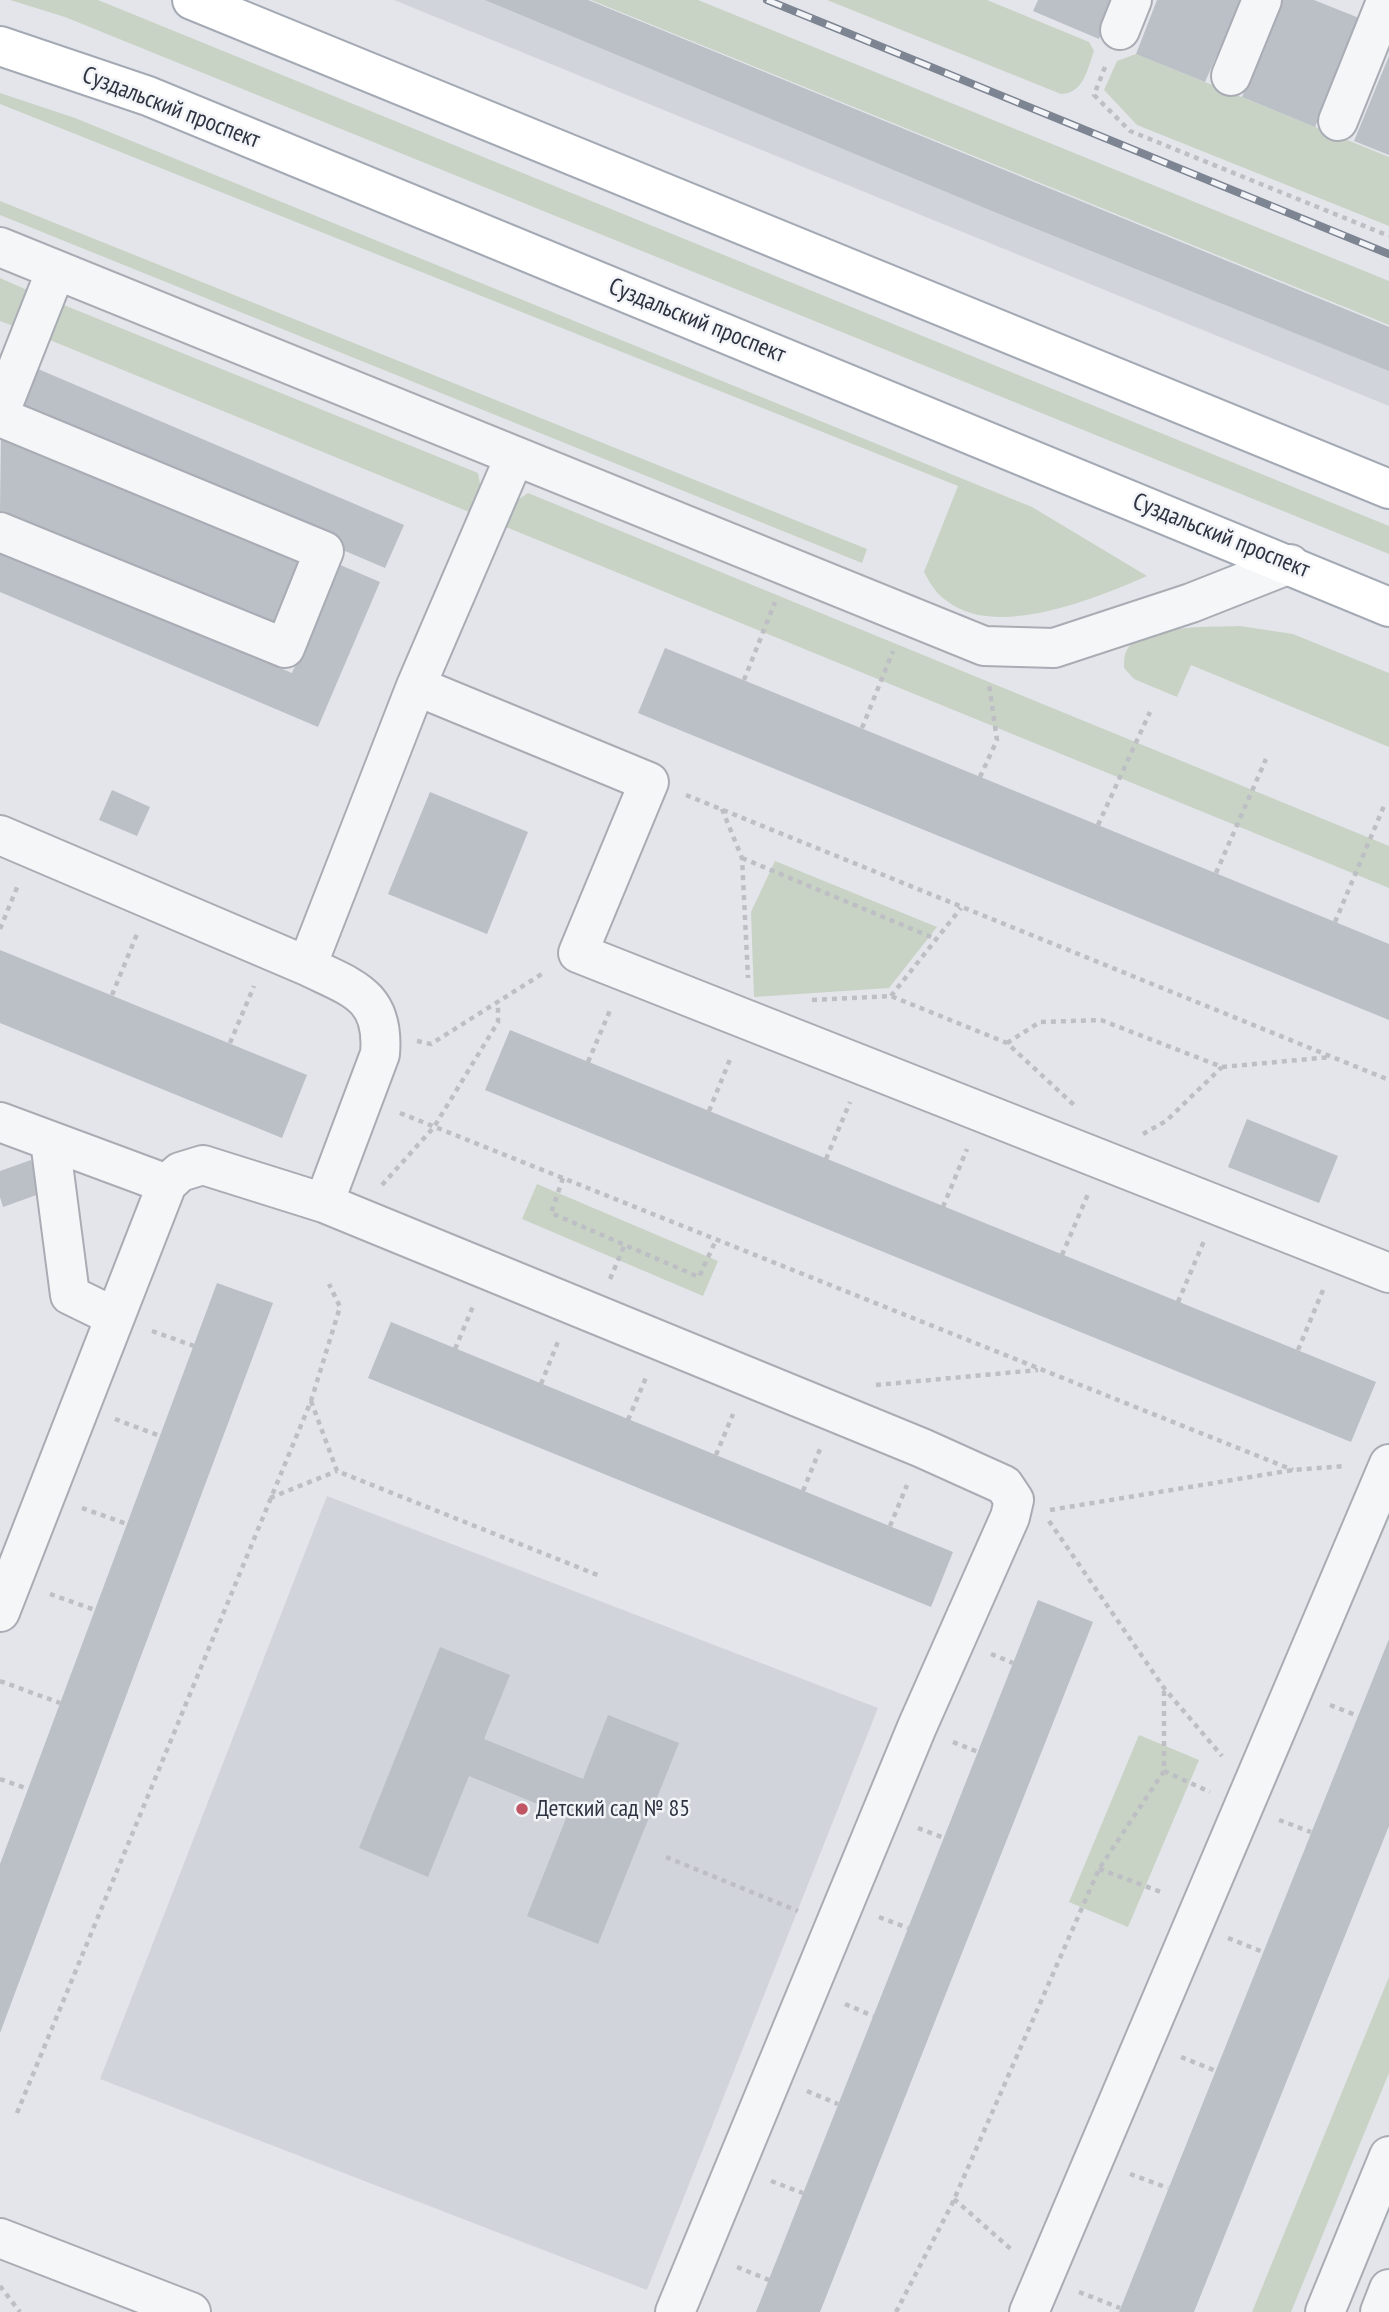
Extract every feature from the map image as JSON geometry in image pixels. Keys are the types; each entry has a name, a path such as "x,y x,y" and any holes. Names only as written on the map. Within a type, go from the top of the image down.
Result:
{"main road":[{"path":"192,0 1389,489"},
{"name":"Суздальский проспект","path":"0,46 148,96 1389,607"}],"street":[{"path":"1231,76 1262,0"},
{"path":"1338,121 1377,7"},
{"path":"0,247 514,458 984,646 1054,648 1191,603 1290,564"},
{"path":"0,532 285,648 324,551 0,415 56,270"},
{"path":"307,966 416,686 514,458"},
{"path":"416,686 649,782 578,953 1389,1273"},
{"path":"16,842 307,966 354,989 371,1002 382,1035 380,1054 363,1098 339,1210"},
{"path":"0,1122 167,1184"},
{"path":"50,1141 70,1295 115,1317"},
{"path":"6,1596 167,1184 180,1172 202,1165 339,1210 922,1448 1004,1485 1014,1500 1010,1517 917,1727 675,2312"},
{"path":"1029,2312 1389,1464"},
{"path":"1325,2312 1389,2155"},
{"path":"0,2238 191,2312"},
{"path":"1380,2312 1389,2289"}],"path":[{"path":"1126,15 1094,95 1130,131 1389,236"},
{"path":"744,680 789,568"},
{"path":"862,728 908,615"},
{"path":"980,777 997,740 984,646"},
{"path":"1098,825 1150,712"},
{"path":"1216,873 1266,759"},
{"path":"649,782 722,808 961,908 1389,1080"},
{"path":"1335,922 1384,806"},
{"path":"709,1111 747,1020 750,1004 742,858 722,808"},
{"path":"0,929 16,842"},
{"path":"742,858 936,939"},
{"path":"112,995 152,900"},
{"path":"891,996 961,908"},
{"path":"230,1043 269,949"},
{"path":"382,1035 432,1044 578,953"},
{"path":"588,1062 626,973"},
{"path":"801,1001 891,996 1007,1043 1082,1112"},
{"path":"339,1210 434,1127 498,1021 498,1001"},
{"path":"1007,1043 1040,1021 1101,1020 1222,1067 1332,1057"},
{"path":"826,1159 865,1066"},
{"path":"1133,1135 1145,1134 1166,1121 1222,1067"},
{"path":"363,1098 1293,1470"},
{"path":"943,1207 982,1113"},
{"path":"1062,1255 1102,1160"},
{"path":"564,1178 551,1213 699,1277 716,1240"},
{"path":"1178,1302 1219,1205"},
{"path":"1298,1350 1339,1253"},
{"path":"455,1349 487,1272"},
{"path":"17,2113 311,1401 340,1307 329,1284"},
{"path":"541,1384 573,1306"},
{"path":"869,1386 1041,1369"},
{"path":"311,1401 337,1471"},
{"path":"1251,1789 1164,1688 1043,1512 1293,1470 1348,1466"},
{"path":"270,1499 337,1471 600,1576"},
{"path":"46,1494 127,1524"},
{"path":"6,1596 95,1610"},
{"path":"0,1681 60,1703"},
{"path":"896,2312 952,2204 1099,1869 1164,1771 1164,1688"},
{"path":"0,1779 28,1789"},
{"path":"666,1857 835,1925"},
{"path":"1099,1869 1200,1907"},
{"path":"0,2286 20,2312"}],"shaded area":[{"path":"394,0 588,0 1389,327 1389,406"},
{"name":"Детский сад № 85","path":"327,1496 878,1708 647,2290 100,2079"}],"green space":[{"path":"10,0 98,0 1389,526 1389,554 65,17"},
{"path":"591,0 698,0 1389,281 1389,325"},
{"path":"827,0 987,0 1089,42 1094,51 1080,85 1069,93 1061,94"},
{"path":"1136,54 1389,157 1389,226 1137,125 1104,90 1117,61"},
{"path":"0,93 75,118 1032,507 1147,576 1102,595 1047,611 992,617 968,612 940,595 924,572 958,486 0,104"},
{"path":"0,201 867,549 862,563 0,215"},
{"path":"0,278 34,293 19,328 0,321"},
{"path":"59,303 478,473 482,494 474,514 45,338"},
{"path":"528,493 1389,846 1389,888 501,525 510,505"},
{"path":"1240,626 1293,634 1389,673 1389,747 1191,665 1177,697 1134,679 1124,668 1127,649 1141,637 1183,628"},
{"path":"775,861 937,927 889,988 754,997 751,912"},
{"path":"537,1184 718,1261 703,1296 522,1219"},
{"path":"1139,1735 1199,1760 1128,1927 1069,1902"},
{"path":"1389,1977 1389,2073 1291,2312 1252,2312"}],"building":[{"path":"485,0 588,0 1389,327 1389,371 997,213"},
{"path":"1038,0 1116,0 1099,39 1033,11"},
{"path":"1157,0 1241,0 1205,82 1136,54"},
{"path":"1283,0 1314,0 1359,18 1315,127 1242,97"},
{"path":"1389,56 1389,155 1354,141"},
{"path":"31,366 404,525 385,568 12,409"},
{"path":"1,435 299,561 271,627 0,511"},
{"path":"0,549 292,673 338,564 380,582 318,727 0,592"},
{"path":"665,648 1389,944 1389,1020 638,713"},
{"path":"112,790 150,807 137,836 99,820"},
{"path":"430,792 528,832 487,934 388,894"},
{"path":"0,950 307,1075 282,1138 0,1023"},
{"path":"510,1030 1376,1382 1351,1442 485,1090"},
{"path":"1247,1119 1338,1156 1319,1203 1228,1167"},
{"path":"31,1160 42,1193 3,1207 0,1197 0,1171"},
{"path":"217,1283 273,1303 0,2033 0,1864"},
{"path":"391,1322 953,1552 931,1607 368,1378"},
{"path":"1038,1600 1093,1622 820,2312 756,2312"},
{"path":"1389,1639 1389,1826 1194,2312 1119,2312"},
{"path":"440,1647 510,1675 484,1739 583,1779 608,1715 679,1743 598,1944 527,1916 567,1816 469,1776 428,1877 359,1848"}],"railway":[{"path":"767,0 1389,254"}],"place":[{"name":"Детский сад № 85","path":"522,1809"}]}
